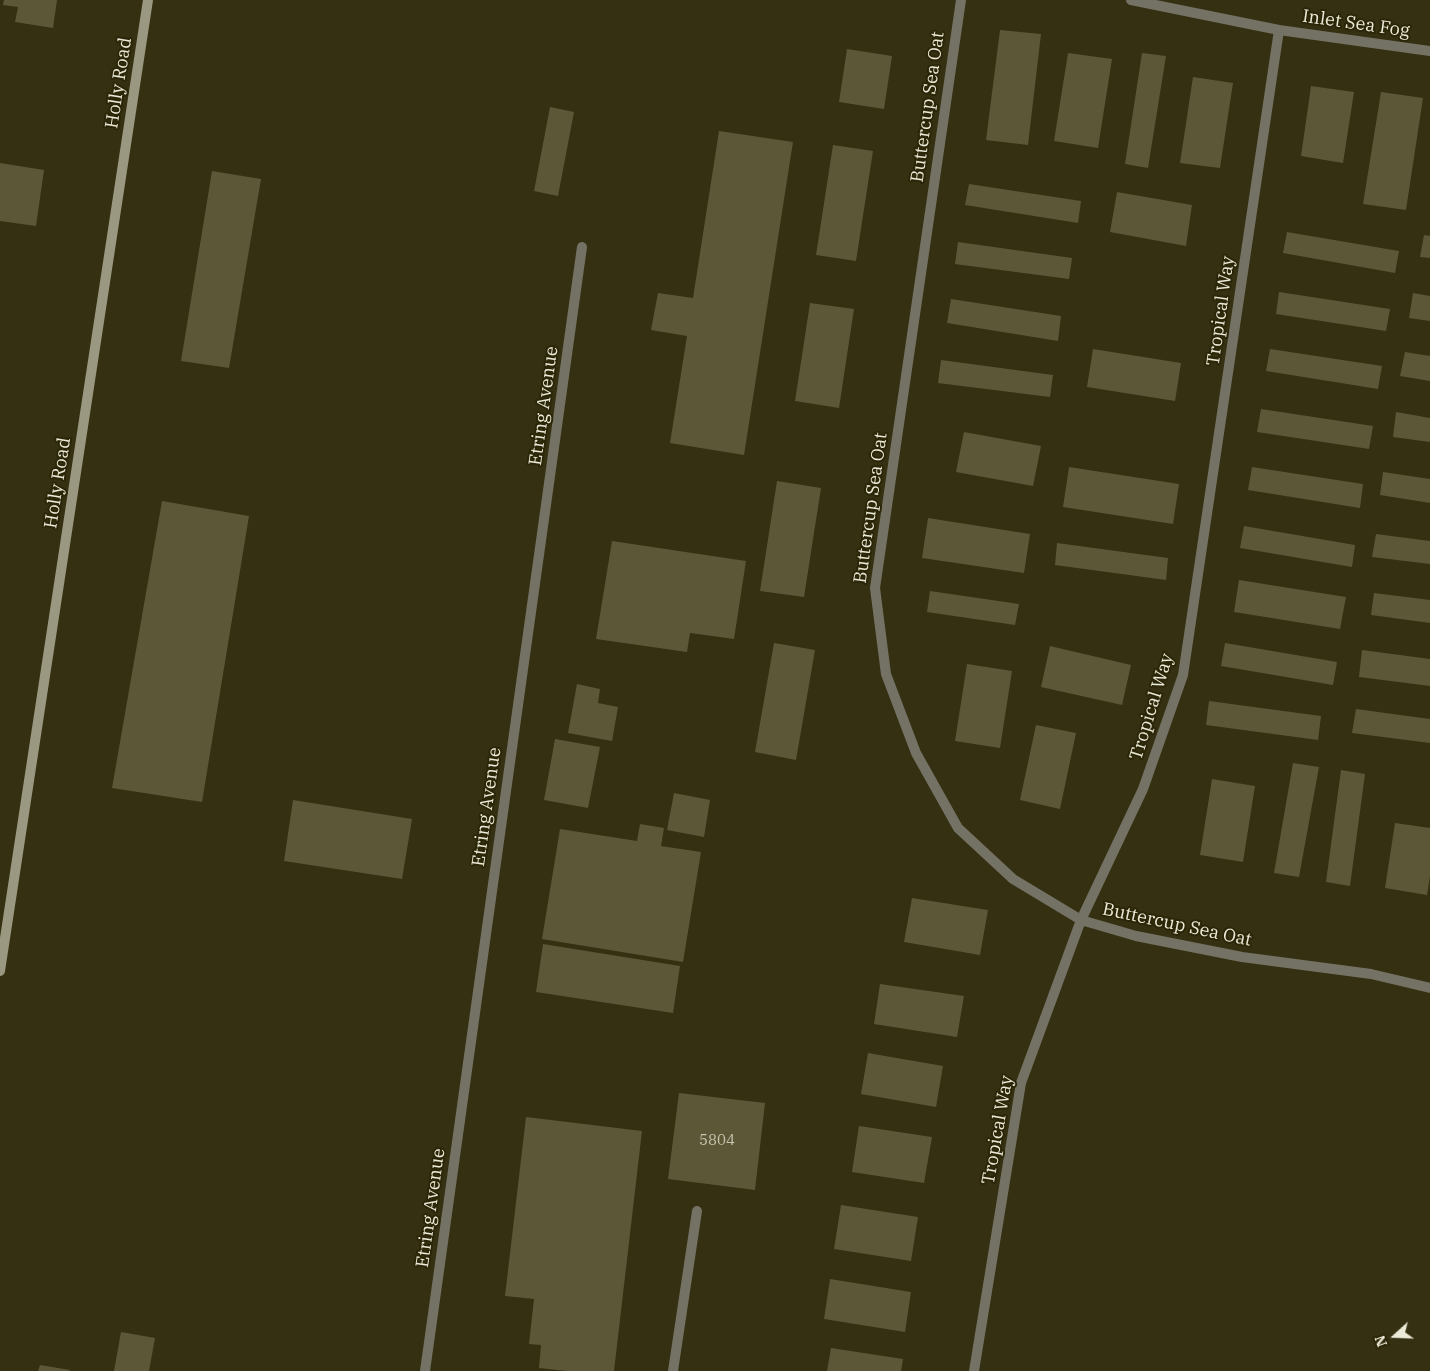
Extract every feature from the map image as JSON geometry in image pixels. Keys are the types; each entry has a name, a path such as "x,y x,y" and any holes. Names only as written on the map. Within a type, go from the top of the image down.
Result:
{"main road":[{"name":"Holly Road","path":"0,971 148,0"}],"street":[{"name":"Buttercup Sea Oat","path":"961,0 875,588 886,674 916,753 958,828 1013,879 1081,920 1136,936 1242,957 1371,974 1430,988"},
{"name":"Inlet Sea Fog","path":"1131,0 1279,30 1430,51"},
{"name":"Tropical Way","path":"974,1371 1021,1083 1081,920 1143,789 1183,675 1279,30"},
{"name":"Etring Avenue","path":"425,1371 582,247"},
{"path":"674,1371 697,1211"}],"building":[{"path":"4,0 57,0 53,28 15,22 18,7 3,5"},
{"path":"1000,30 1041,34 1028,145 986,140"},
{"path":"847,49 892,56 884,109 839,102"},
{"path":"1068,53 1112,59 1098,148 1054,141"},
{"path":"1142,53 1166,56 1148,168 1125,164"},
{"path":"1193,77 1233,83 1220,168 1180,163"},
{"path":"1311,86 1354,92 1343,163 1301,156"},
{"path":"1381,92 1423,98 1406,210 1363,204"},
{"path":"550,107 574,112 558,196 534,191"},
{"path":"719,131 793,142 744,455 670,443 687,336 651,330 658,293 693,298"},
{"path":"833,145 873,151 856,261 816,255"},
{"path":"0,163 44,170 36,226 0,221"},
{"path":"212,171 261,179 229,368 181,361"},
{"path":"969,184 1081,201 1078,223 965,205"},
{"path":"1117,192 1192,205 1186,246 1110,232"},
{"path":"1287,232 1399,251 1395,273 1283,253"},
{"path":"1424,235 1430,236 1430,258 1420,257"},
{"path":"958,242 1072,258 1069,279 955,264"},
{"path":"1279,292 1390,309 1386,331 1276,314"},
{"path":"1413,293 1430,296 1430,321 1409,318"},
{"path":"951,299 1061,316 1058,341 947,323"},
{"path":"810,303 854,309 839,408 795,401"},
{"path":"1093,349 1181,363 1175,401 1087,387"},
{"path":"1270,349 1382,366 1378,389 1266,371"},
{"path":"1405,352 1430,356 1430,381 1400,376"},
{"path":"941,360 1053,375 1050,397 938,383"},
{"path":"1261,409 1373,426 1369,449 1257,432"},
{"path":"1396,412 1430,418 1430,442 1393,437"},
{"path":"964,432 1041,446 1033,486 956,472"},
{"path":"1069,467 1179,484 1173,524 1063,507"},
{"path":"1252,467 1363,484 1360,508 1248,490"},
{"path":"1383,472 1430,479 1430,503 1380,495"},
{"path":"777,481 821,488 804,597 760,591"},
{"path":"162,501 249,516 202,802 112,788"},
{"path":"928,518 1030,534 1024,573 922,558"},
{"path":"1244,526 1355,545 1352,567 1240,548"},
{"path":"1376,534 1430,541 1430,564 1372,557"},
{"path":"612,541 746,561 734,639 690,633 687,652 596,639"},
{"path":"1057,543 1168,558 1166,580 1055,565"},
{"path":"1239,580 1346,597 1340,629 1234,612"},
{"path":"930,591 1019,604 1015,625 927,612"},
{"path":"1374,593 1430,600 1430,623 1371,615"},
{"path":"774,643 815,650 796,760 755,752"},
{"path":"1225,643 1337,662 1333,685 1221,666"},
{"path":"1050,646 1131,665 1122,705 1041,687"},
{"path":"1362,650 1430,659 1430,686 1359,677"},
{"path":"967,664 1012,671 1000,748 955,741"},
{"path":"577,684 600,689 598,703 618,707 612,741 568,733"},
{"path":"1209,701 1321,716 1318,740 1206,725"},
{"path":"1356,709 1430,719 1430,743 1352,733"},
{"path":"1036,725 1076,733 1060,809 1020,800"},
{"path":"555,739 600,747 588,808 544,800"},
{"path":"1293,763 1319,767 1299,877 1274,873"},
{"path":"1341,770 1365,774 1350,886 1326,882"},
{"path":"1212,779 1255,786 1243,862 1200,855"},
{"path":"674,793 710,800 704,837 667,830"},
{"path":"293,800 412,819 402,879 284,861"},
{"path":"1395,823 1430,828 1430,876 1427,895 1385,888"},
{"path":"640,824 664,828 661,846 701,852 683,962 542,939 560,829 637,841"},
{"path":"912,898 988,910 980,955 904,942"},
{"path":"543,944 680,966 673,1013 536,992"},
{"path":"880,984 964,996 957,1037 874,1024"},
{"path":"868,1053 943,1066 936,1107 861,1094"},
{"path":"679,1093 765,1103 755,1190 668,1179"},
{"path":"526,1117 642,1131 614,1371 567,1371 539,1368 541,1345 529,1344 534,1299 505,1296"},
{"path":"859,1126 932,1137 924,1183 852,1172"},
{"path":"841,1205 918,1217 911,1261 834,1249"},
{"path":"830,1279 911,1292 905,1332 824,1319"},
{"path":"121,1332 155,1338 149,1371 114,1371"},
{"path":"831,1348 903,1359 901,1371 827,1371"},
{"path":"40,1365 70,1370 70,1371 38,1371"}]}
